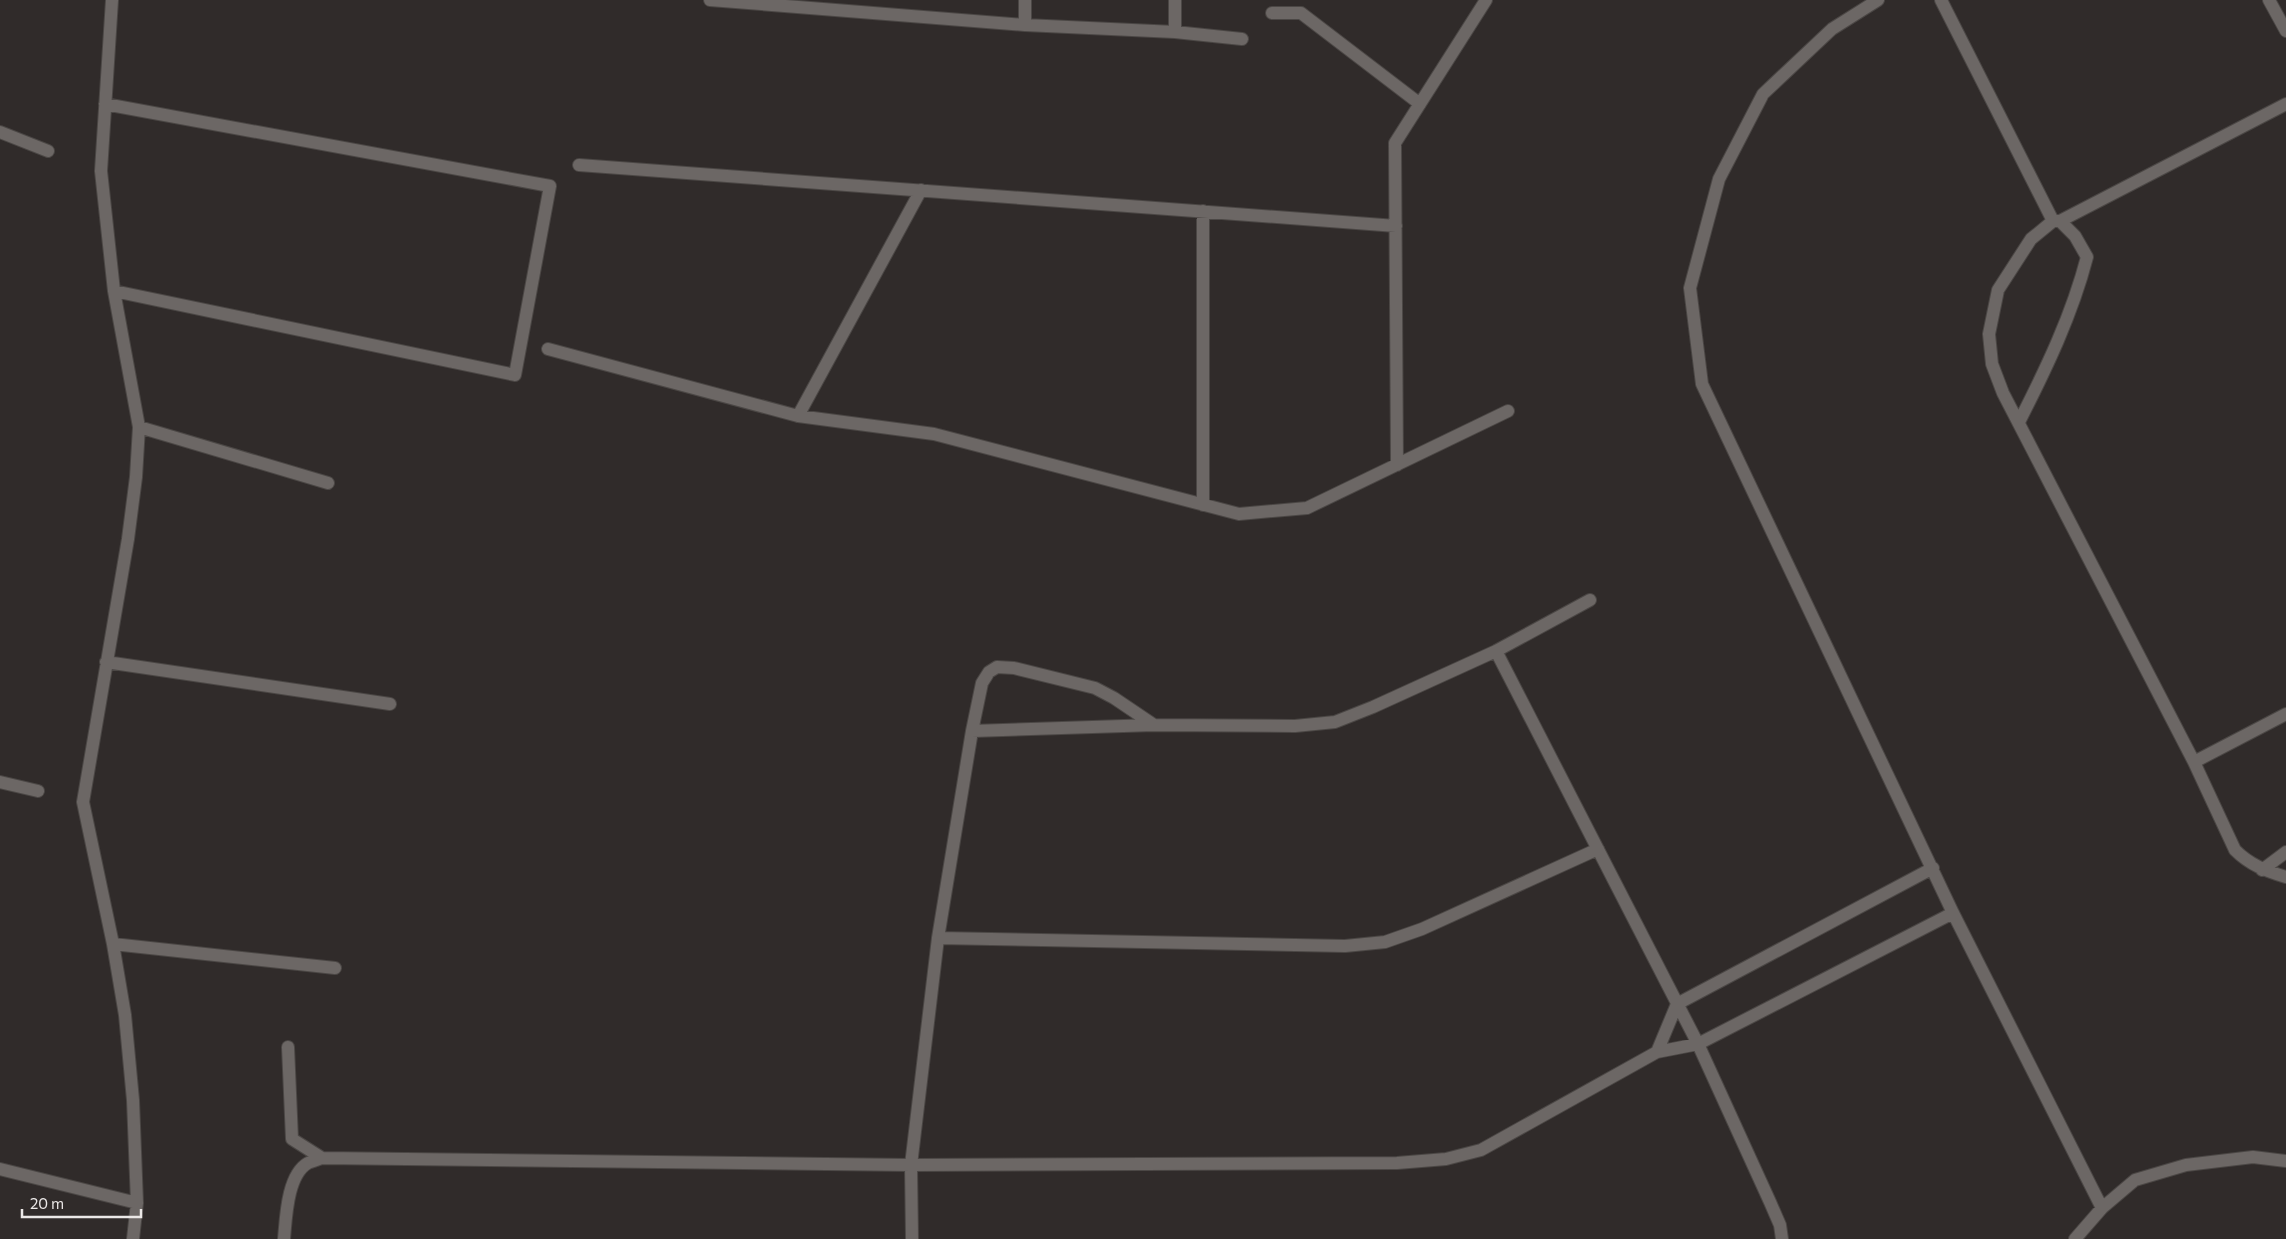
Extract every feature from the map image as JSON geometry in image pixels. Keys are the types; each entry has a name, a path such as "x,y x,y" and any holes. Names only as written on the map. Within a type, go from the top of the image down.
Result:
{"street":[{"path":"112,0 101,171 114,291 139,427 136,477 128,539 83,802 114,944 127,1034 133,1100 137,1203 132,1239"},
{"path":"710,0 1025,25 1175,32 1242,39"},
{"path":"1025,0 1025,25"},
{"path":"1175,0 1175,32"},
{"path":"1397,465 1395,144 1486,0"},
{"path":"1878,0 1832,29 1763,94 1719,179 1690,288 1702,384 1953,913 2102,1208"},
{"path":"1941,0 2056,221 2075,236 2087,257 2078,291 2062,332 2019,422"},
{"path":"2269,0 2286,31"},
{"path":"1272,13 1302,13 1420,104"},
{"path":"105,104 550,186 515,375 114,291"},
{"path":"2286,104 2056,221 2031,239 1998,290 1989,334 1992,364 2003,393 2194,762 2235,850 2245,860 2262,870 2286,876"},
{"path":"0,132 48,151"},
{"path":"579,165 1396,226"},
{"path":"798,416 921,190"},
{"path":"1203,211 1203,505"},
{"path":"548,349 798,416 934,434 1239,514 1307,508 1508,411"},
{"path":"139,427 328,483"},
{"path":"972,731 1154,725 1295,726 1335,722 1374,707 1496,651 1590,600"},
{"path":"1496,651 1698,1044 1780,1225 1782,1239"},
{"path":"106,662 390,704"},
{"path":"912,1239 911,1165 938,938 972,731 982,683 989,672 996,667 1014,668 1095,688 1114,698 1154,725"},
{"path":"2194,762 2286,714"},
{"path":"0,782 38,791"},
{"path":"938,938 1345,946 1385,942 1422,929 1598,849"},
{"path":"2262,870 2286,852"},
{"path":"1657,1052 1678,1004 1933,868"},
{"path":"284,1239 289,1199 296,1176 306,1164 322,1158 911,1165 1397,1163 1446,1159 1481,1150 1657,1052 1698,1044 1953,913"},
{"path":"114,944 335,968"},
{"path":"288,1047 292,1139 322,1158"},
{"path":"2075,1239 2102,1208 2135,1180 2186,1165 2253,1157 2286,1160"},
{"path":"0,1169 137,1203"}]}
